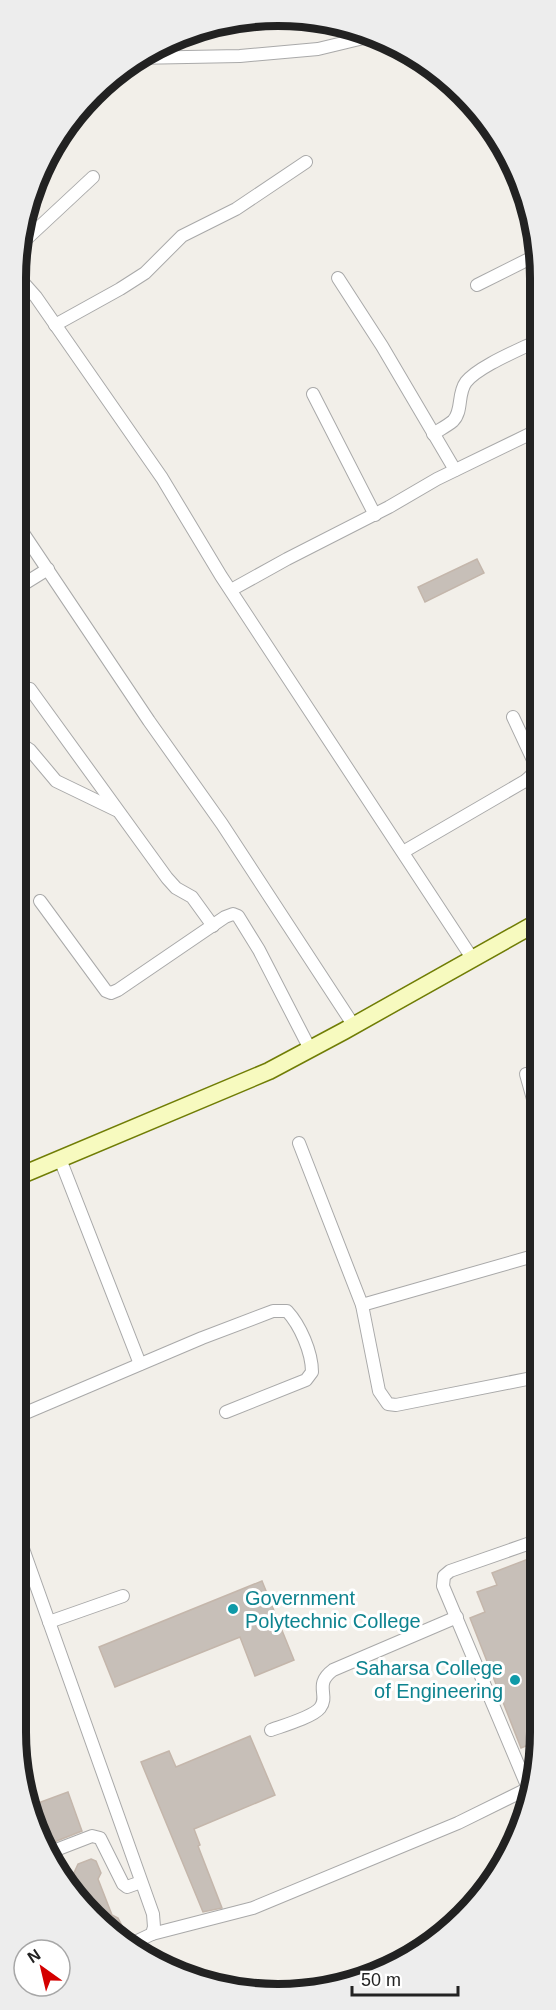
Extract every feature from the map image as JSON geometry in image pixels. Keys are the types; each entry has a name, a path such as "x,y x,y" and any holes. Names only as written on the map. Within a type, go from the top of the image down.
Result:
{"main road":[{"path":"26,1173 269,1071 354,1026 530,926"}],"street":[{"path":"155,58 240,56 318,49 359,39"},
{"path":"55,325 145,273 182,236 237,209 306,162"},
{"path":"29,236 93,177"},
{"path":"477,285 530,259"},
{"path":"338,278 382,346 455,470"},
{"path":"26,286 162,478 231,590 472,958"},
{"path":"433,434 456,417 461,390 471,377 479,370 530,344"},
{"path":"313,394 375,515"},
{"path":"231,590 375,515 455,470 530,434"},
{"path":"26,537 149,721 222,824 354,1026"},
{"path":"26,583 48,569"},
{"path":"30,689 167,878 176,888 192,897 213,926"},
{"path":"513,717 530,753"},
{"path":"26,747 56,781 121,813"},
{"path":"403,852 530,776"},
{"path":"40,901 106,991 111,993 213,926 233,914 238,916 259,950 310,1050"},
{"path":"526,1074 530,1088"},
{"path":"299,1143 362,1305 379,1391 388,1404 396,1405 530,1378"},
{"path":"60,1159 140,1364"},
{"path":"362,1305 530,1257"},
{"path":"26,1413 273,1311 287,1311 295,1319 312,1362 312,1372 306,1380 226,1412"},
{"path":"527,1775 443,1586 444,1576 450,1571 530,1543"},
{"path":"26,1557 153,1914 152,1934"},
{"path":"49,1622 123,1596"},
{"path":"271,1730 314,1713 320,1708 322,1682 325,1676 333,1670 457,1617"},
{"path":"137,1941 152,1934 252,1908 458,1822 523,1791"},
{"path":"55,1850 92,1836 100,1838 123,1884 127,1887 141,1882"}],"building":[{"path":"477,559 484,573 425,602 418,587"},
{"name":"Saharsa College of Engineering","path":"530,1558 530,1744 521,1748 470,1618 485,1612 477,1592 497,1585 492,1573"},
{"name":"Government Polytechnic College","path":"262,1581 294,1660 255,1676 240,1637 115,1687 99,1647"},
{"path":"250,1736 275,1795 194,1829 200,1845 198,1846 222,1908 203,1912 141,1762 169,1751 176,1767"},
{"path":"68,1792 82,1831 52,1843 36,1804"},
{"path":"91,1859 96,1861 101,1873 98,1879 112,1915 118,1918 126,1934 99,1911 68,1872 73,1875 78,1864"}],"place":[{"name":"Government Polytechnic College","path":"233,1609"},
{"name":"Saharsa College of Engineering","path":"515,1680"}]}
